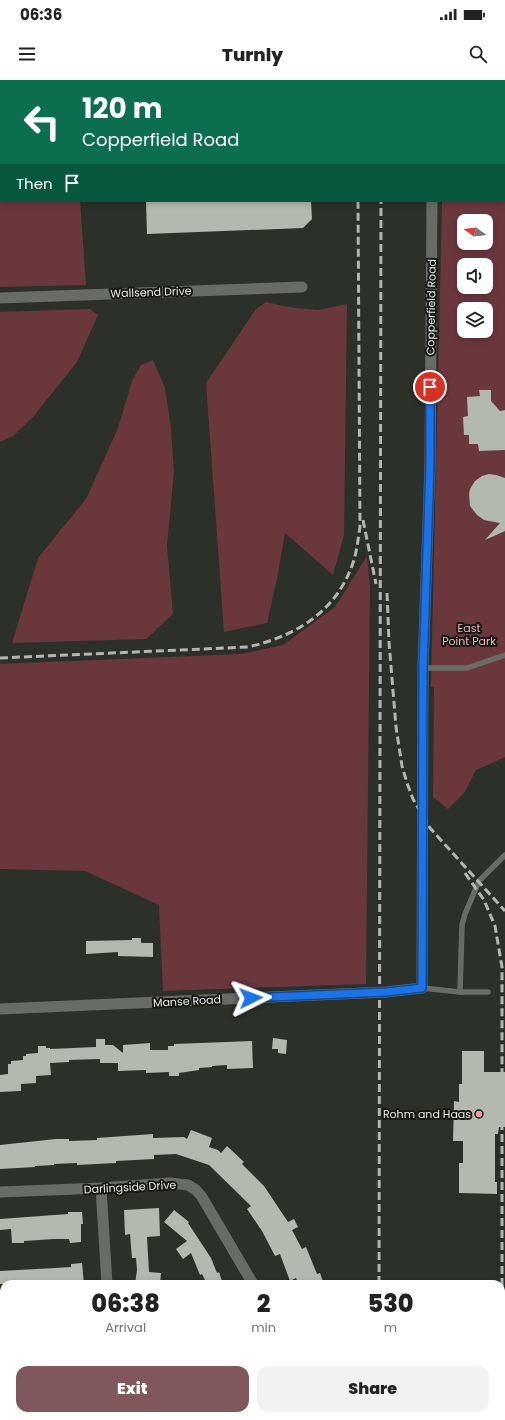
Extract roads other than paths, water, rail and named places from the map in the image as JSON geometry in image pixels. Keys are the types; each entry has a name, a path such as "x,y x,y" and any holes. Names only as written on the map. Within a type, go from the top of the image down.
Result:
{"street":[{"name":"Copperfield Road","path":"422,988 423,668 430,466 432,202"},
{"name":"Wallsend Drive","path":"0,298 302,286"},
{"name":"Manse Road","path":"0,1009 386,992 422,988"},
{"name":"Darlingside Drive","path":"0,1192 101,1188 170,1183 188,1184 196,1190 202,1198 251,1280"},
{"path":"101,1188 107,1280"}],"lane":[{"path":"423,668 467,668 505,656"},
{"path":"460,992 462,925 465,914 479,881 505,855"},
{"path":"422,988 460,992 488,992"}],"railway":[{"path":"0,658 248,647 266,642 298,629 325,608 336,595 346,580 353,563 360,527 358,202"},
{"path":"379,1280 381,202"},
{"path":"363,520 376,584"},
{"path":"387,593 389,642 396,727 402,766 407,783 413,799 430,828 505,911"},
{"path":"465,873 484,900 495,926 502,967 502,1072"},
{"path":"502,1127 502,1280"}],"place":[{"name":"Rohm and Haas","path":"479,1114"}],"park label":[{"name":"East Point Park","path":"469,634"}]}
